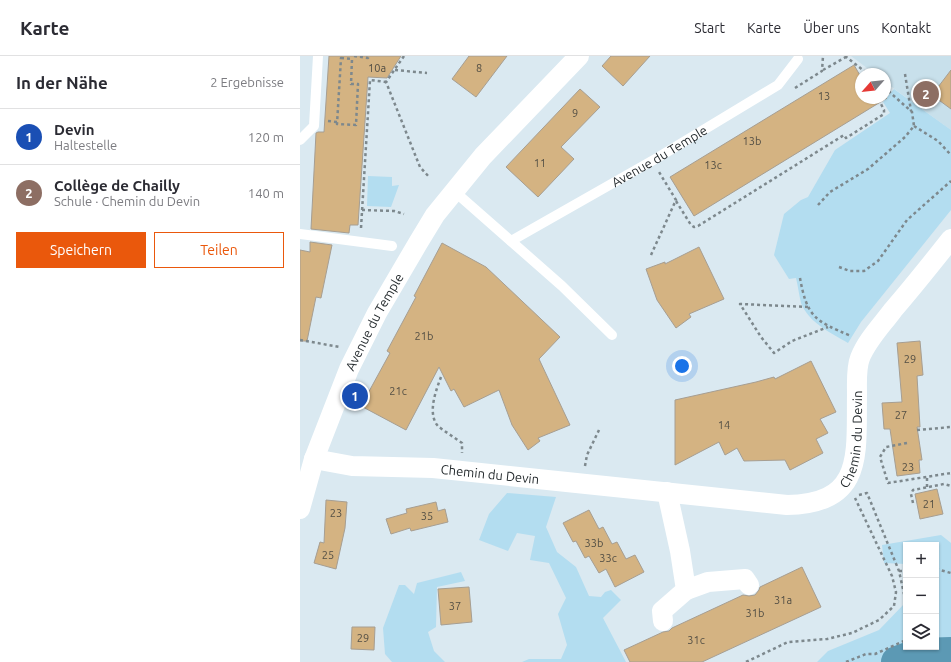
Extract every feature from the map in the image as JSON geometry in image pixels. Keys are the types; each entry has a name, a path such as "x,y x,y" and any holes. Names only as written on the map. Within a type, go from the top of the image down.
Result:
{"street":[{"name":"Avenue du Temple","path":"300,509 308,469 349,369 377,313 435,215 483,156 579,56"},
{"path":"864,350 951,239"},
{"name":"Chemin du Devin","path":"308,469 352,466 433,468 787,505 810,503 833,494 843,486 850,476 855,461 857,382 864,350"},
{"path":"667,492 680,552 686,590"},
{"path":"680,552 708,582"},
{"path":"663,621 662,611 686,590 708,582 745,579 749,585"}],"lane":[{"path":"300,140 314,126 318,56"},
{"name":"Avenue du Temple","path":"510,241 657,158 778,85 798,59"},
{"path":"454,191 562,286 612,335"},
{"path":"300,234 392,246"}],"path":[{"path":"354,56 368,58 369,56"},
{"path":"386,82 404,56"},
{"path":"822,71 823,56"},
{"path":"790,91 846,56 861,68"},
{"path":"346,57 352,59 351,84 358,84 356,125 337,124 341,58 346,57"},
{"path":"395,70 427,73"},
{"path":"818,205 830,192 868,169 905,137 914,126 906,74"},
{"path":"368,229 361,229 370,80 386,82"},
{"path":"386,82 420,167 430,178"},
{"path":"891,94 912,112"},
{"path":"666,168 659,172 691,225 694,227 698,226 844,135 846,138 884,114 881,104"},
{"path":"914,126 938,141 951,155"},
{"path":"839,267 850,271 864,271 878,261 907,220 951,181"},
{"path":"651,255 676,200"},
{"path":"362,210 394,211 404,214"},
{"path":"800,278 803,294 808,308 818,321 864,350"},
{"path":"808,308 740,304 761,337 774,353 792,341 828,327"},
{"path":"300,340 340,347"},
{"path":"441,377 432,412 438,426 462,443 460,471"},
{"path":"917,430 951,427"},
{"path":"580,483 587,455 599,430"},
{"path":"907,443 886,447 880,457 888,483 951,473"},
{"path":"927,476 927,487"},
{"path":"913,503 911,494 913,490 944,484 951,486"},
{"path":"746,662 788,642 827,639 852,633 878,620 894,606 896,592 892,576 854,497 867,493 899,571 903,589"},
{"path":"939,570 951,573"},
{"path":"846,662 866,654 875,654 903,641"}],"shaded area":[{"path":"851,56 951,56 951,130 891,86 891,68 867,68"},
{"path":"894,89 951,130 951,210 861,322 848,343 821,327 809,316 801,303 796,278 789,279 774,255 784,214 801,200 808,197 835,150 890,113 884,104 891,104 891,93"},
{"path":"368,176 392,177 392,186 399,185 391,207 367,206"},
{"path":"507,493 556,497 546,527 557,552 576,567 589,596 601,597 605,592 611,590 621,600 603,618 626,662 522,662 529,659 561,659 567,645 558,614 566,598 549,563 530,560 535,536 517,533 508,551 479,540 489,514"},
{"path":"941,535 951,543 951,662 817,662 828,651 879,630 903,605 903,650 939,650 939,542 903,542 903,564 884,563 882,545"},
{"path":"461,572 465,581 437,587 436,627 428,632 434,651 445,662 392,662 385,654 383,628 399,585 405,585 414,594 417,583"}],"building":[{"path":"329,56 401,56 387,78 368,77 358,225 350,225 349,233 311,229 316,133 324,132"},
{"path":"469,56 507,56 476,97 452,79"},
{"path":"611,56 650,56 623,86 602,66"},
{"path":"854,65 856,68 855,104 877,104 694,216 670,177"},
{"path":"951,70 951,109 932,95"},
{"path":"580,89 600,107 561,147 574,159 538,197 506,167"},
{"path":"310,242 332,245 321,298 316,297 307,341 300,341 300,250 310,252"},
{"path":"442,243 486,267 560,337 539,359 570,425 538,438 540,441 528,450 512,425 499,390 464,407 454,389 451,391 439,367 406,430 361,406 390,353 387,351 416,297 414,296"},
{"path":"699,247 724,299 689,314 691,317 676,328 657,300 646,269 665,262 665,264"},
{"path":"920,341 923,375 917,376 920,427 917,427 922,460 919,460 920,473 897,476 890,429 884,429 882,403 902,402 897,343"},
{"path":"811,361 836,412 820,419 828,433 816,439 823,453 790,470 785,460 744,461 737,448 725,455 719,442 675,465 675,400 774,377 775,379"},
{"path":"937,489 943,514 920,519 915,494"},
{"path":"326,500 347,502 345,528 336,569 314,563 320,542 324,543"},
{"path":"436,502 438,511 445,509 448,522 411,531 410,528 391,534 386,519 407,513 406,509"},
{"path":"589,510 599,529 603,527 612,544 617,542 626,559 635,555 644,572 615,587 606,569 599,573 589,556 585,558 576,541 573,542 563,523"},
{"path":"802,567 821,607 702,662 630,662 624,650 663,632 669,631 672,628 743,595 755,595 760,587"},
{"path":"469,587 472,622 441,625 438,589"},
{"path":"352,627 375,627 374,650 351,649"}],"waterway":[{"path":"897,662 919,654 951,653"}],"place":[{"name":"Collège de Chailly","path":"926,94"},
{"name":"Devin","path":"355,396"}]}
